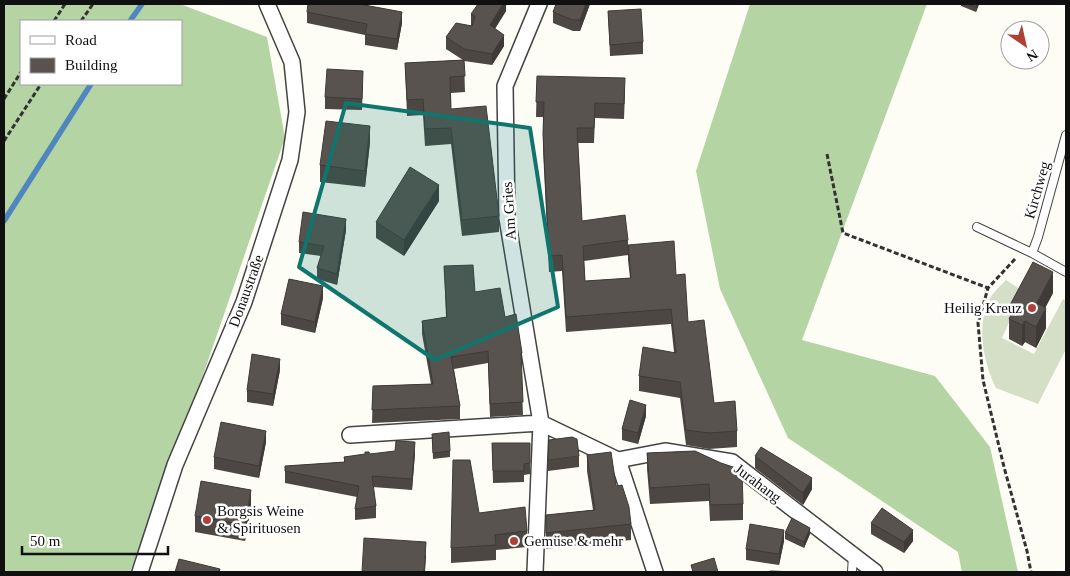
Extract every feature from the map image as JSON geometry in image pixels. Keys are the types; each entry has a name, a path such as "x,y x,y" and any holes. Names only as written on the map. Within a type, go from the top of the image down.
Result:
{"street":[{"name":"Donaustraße","path":"140,572 175,465 244,302 290,160 297,112 292,62 267,4"},
{"name":"Am Gries","path":"535,572 540,422 507,218 505,86 539,4"},
{"path":"350,435 540,422 618,460 655,572"},
{"name":"Jurahang","path":"618,460 665,451 732,462 875,572"}],"lane":[{"name":"Kirchweg","path":"1032,253 1066,135"},
{"path":"977,227 1032,253 1066,272"},
{"path":"852,572 853,555"},
{"path":"530,572 535,572"}],"path":[{"path":"55,20 65,4"},
{"path":"82,20 92,4"},
{"path":"4,99 20,74"},
{"path":"4,142 40,85"},
{"path":"827,154 843,233 988,288"},
{"path":"1022,248 1009,267 988,288 978,323 983,380 1027,551 1030,572"}],"highlighted area":[{"path":"346,103 530,128 558,307 435,360 299,267"}],"green space":[{"path":"4,4 180,4 267,37 285,138 202,378 130,572 4,572"},
{"path":"750,4 927,4 802,340 935,376 990,447 1018,572 962,572 958,552 788,438 720,289 696,171"},
{"path":"1006,280 1023,291 1002,338 1034,354 1063,299 1066,301 1066,349 1038,404 996,388 985,358 982,336 984,315 990,298"}],"building":[{"path":"308,4 359,4 402,12 397,39 365,34 367,24 307,12"},
{"path":"478,4 503,4 490,25 504,35 492,54 464,49 446,37 456,23 472,26 475,16 471,14"},
{"path":"556,4 586,4 580,20 573,20 553,12"},
{"path":"641,9 643,42 610,45 608,11"},
{"path":"464,60 465,76 450,77 451,109 486,106 499,216 462,220 451,128 425,129 423,99 407,100 405,63"},
{"path":"327,69 363,71 362,99 325,97"},
{"path":"537,76 625,78 624,104 595,103 594,128 577,128 582,221 625,215 628,240 583,246 585,281 631,278 628,245 674,241 676,275 685,274 688,322 704,320 714,403 735,401 737,431 709,433 686,430 680,382 639,376 643,347 676,353 671,309 566,317 562,255 549,256 543,134 544,102 536,102"},
{"path":"326,121 370,126 365,171 320,165"},
{"path":"410,167 439,185 404,240 376,222"},
{"path":"303,212 346,219 337,274 317,268 324,246 299,242"},
{"path":"1033,262 1053,272 1037,303 1046,308 1036,327 1025,321 1022,325 1009,319 1015,307 1010,305"},
{"path":"473,265 475,292 500,288 505,317 516,314 522,353 523,402 490,404 488,351 451,357 460,406 372,410 373,386 433,384 422,321 447,317 444,266"},
{"path":"289,279 323,286 315,322 281,314"},
{"path":"252,354 280,359 273,394 247,390"},
{"path":"630,400 646,405 638,433 622,429"},
{"path":"221,422 266,431 259,466 214,457"},
{"path":"449,432 450,451 433,453 432,434"},
{"path":"572,437 577,439 579,456 548,460 549,440"},
{"path":"396,441 415,442 412,479 372,476 376,506 355,509 359,486 285,471 285,466 345,462 344,457 365,454 365,452 370,454 395,451"},
{"path":"492,443 530,443 530,463 524,464 524,471 493,471"},
{"path":"761,447 812,478 803,493 755,456"},
{"path":"695,451 739,469 740,476 742,472 743,504 710,505 709,484 650,488 647,453"},
{"path":"611,452 616,486 622,485 629,507 631,524 546,533 546,515 595,510 587,455"},
{"path":"453,460 470,460 479,513 525,507 527,531 495,535 496,545 451,548"},
{"path":"201,481 251,490 245,525 195,516"},
{"path":"882,508 913,530 904,542 871,523"},
{"path":"792,518 810,528 804,542 785,533"},
{"path":"750,524 784,530 779,554 746,549"},
{"path":"364,538 426,542 424,572 362,572"},
{"path":"714,558 718,572 693,572 691,565"},
{"path":"179,559 220,569 219,572 175,572"}],"waterway":[{"path":"131,20 142,4"},
{"path":"4,221 90,85"}],"place":[{"name":"Heilig Kreuz","path":"1032,308"},
{"name":"Borgsis Weine & Spirituosen","path":"207,520"},
{"name":"Gemüse & mehr","path":"514,541"}]}
